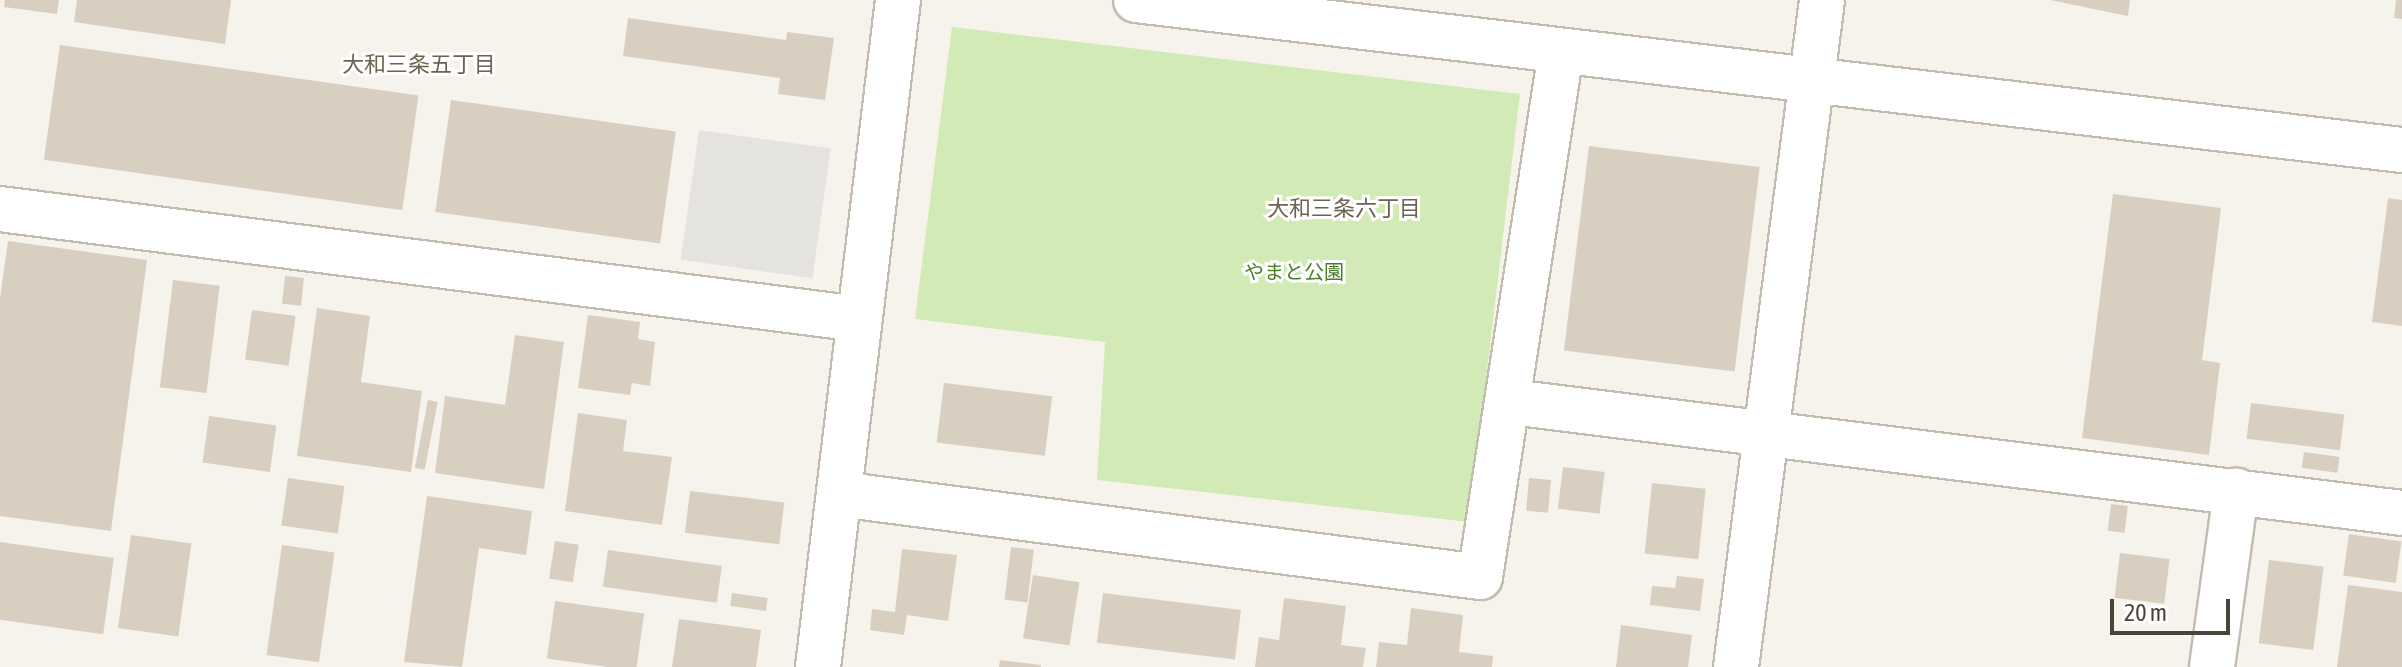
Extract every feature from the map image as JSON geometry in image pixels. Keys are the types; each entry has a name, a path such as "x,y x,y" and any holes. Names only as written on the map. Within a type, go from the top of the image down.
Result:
{"street":[{"path":"818,667 898,0"},
{"path":"1136,0 2402,150"},
{"path":"1736,667 1822,0"},
{"path":"839,494 1480,577 1511,402 1561,52"},
{"path":"0,209 859,319"},
{"path":"1511,402 2402,513"},
{"path":"2212,667 2236,491"}],"green space":[{"name":"やまと公園","path":"952,27 1520,94 1469,522 1097,480 1105,342 915,319"}],"shaded area":[{"path":"699,130 831,149 812,278 681,260"}],"building":[{"path":"5,0 59,0 57,14 4,7"},
{"path":"77,0 231,0 225,44 74,22"},
{"path":"2050,0 2130,0 2128,16"},
{"path":"2396,0 2402,0 2402,19 2394,18"},
{"path":"628,18 786,40 787,32 834,38 825,100 778,94 780,78 623,56"},
{"path":"60,45 418,95 402,210 44,160"},
{"path":"451,100 676,132 660,243 435,212"},
{"path":"1589,146 1760,167 1735,371 1564,350"},
{"path":"2113,194 2221,208 2202,360 2220,363 2209,455 2082,438"},
{"path":"2388,198 2402,200 2402,326 2372,322"},
{"path":"8,241 147,260 111,531 0,516 0,298"},
{"path":"285,276 304,278 301,306 282,304"},
{"path":"173,280 220,286 206,393 160,387"},
{"path":"317,308 370,316 361,382 422,391 411,472 297,456"},
{"path":"252,310 296,316 289,366 245,360"},
{"path":"588,315 640,322 638,339 655,342 650,386 632,383 630,395 578,388"},
{"path":"515,335 564,342 544,489 435,473 445,396 505,405"},
{"path":"944,383 1052,396 1045,456 937,443"},
{"path":"428,400 438,402 425,470 415,468"},
{"path":"2251,403 2344,414 2340,450 2247,439"},
{"path":"578,413 627,420 623,451 672,457 662,525 565,511"},
{"path":"209,416 276,425 270,472 202,463"},
{"path":"2304,452 2340,457 2337,473 2302,468"},
{"path":"1563,467 1605,472 1600,514 1558,509"},
{"path":"288,478 344,486 338,533 281,526"},
{"path":"1529,478 1551,480 1548,513 1526,511"},
{"path":"1652,483 1706,489 1698,559 1645,554"},
{"path":"690,491 784,503 779,544 685,533"},
{"path":"427,496 532,511 526,555 479,548 462,667 404,662"},
{"path":"2111,504 2128,506 2125,533 2108,531"},
{"path":"2349,534 2401,541 2396,583 2343,576"},
{"path":"131,535 191,543 178,637 118,628"},
{"path":"555,541 579,545 573,582 549,579"},
{"path":"0,542 114,558 103,634 0,620"},
{"path":"282,545 334,552 319,662 267,655"},
{"path":"1011,547 1034,550 1027,602 1005,600"},
{"path":"902,549 957,555 948,621 907,615 904,635 870,630 872,609 895,612"},
{"path":"608,550 722,566 717,603 603,587"},
{"path":"2120,553 2170,559 2164,604 2115,598"},
{"path":"2269,560 2324,567 2313,650 2259,643"},
{"path":"1033,575 1079,582 1069,646 1023,638"},
{"path":"1677,576 1704,579 1700,611 1650,605 1652,586 1675,588"},
{"path":"2348,585 2402,592 2402,667 2337,667"},
{"path":"732,593 768,598 766,611 730,606"},
{"path":"1103,593 1241,610 1235,660 1097,643"},
{"path":"1284,598 1346,606 1341,645 1366,648 1363,667 1255,667 1259,637 1279,640"},
{"path":"555,601 644,614 637,667 608,667 547,658"},
{"path":"1411,608 1463,615 1459,652 1493,656 1492,667 1376,667 1379,642 1407,645"},
{"path":"679,619 761,630 756,667 672,667"},
{"path":"1621,625 1692,635 1688,667 1616,667"},
{"path":"1000,660 1041,665 1041,667 999,667"}],"district":[{"name":"大和三条五丁目","path":"419,65"},
{"name":"大和三条六丁目","path":"1344,209"}]}
